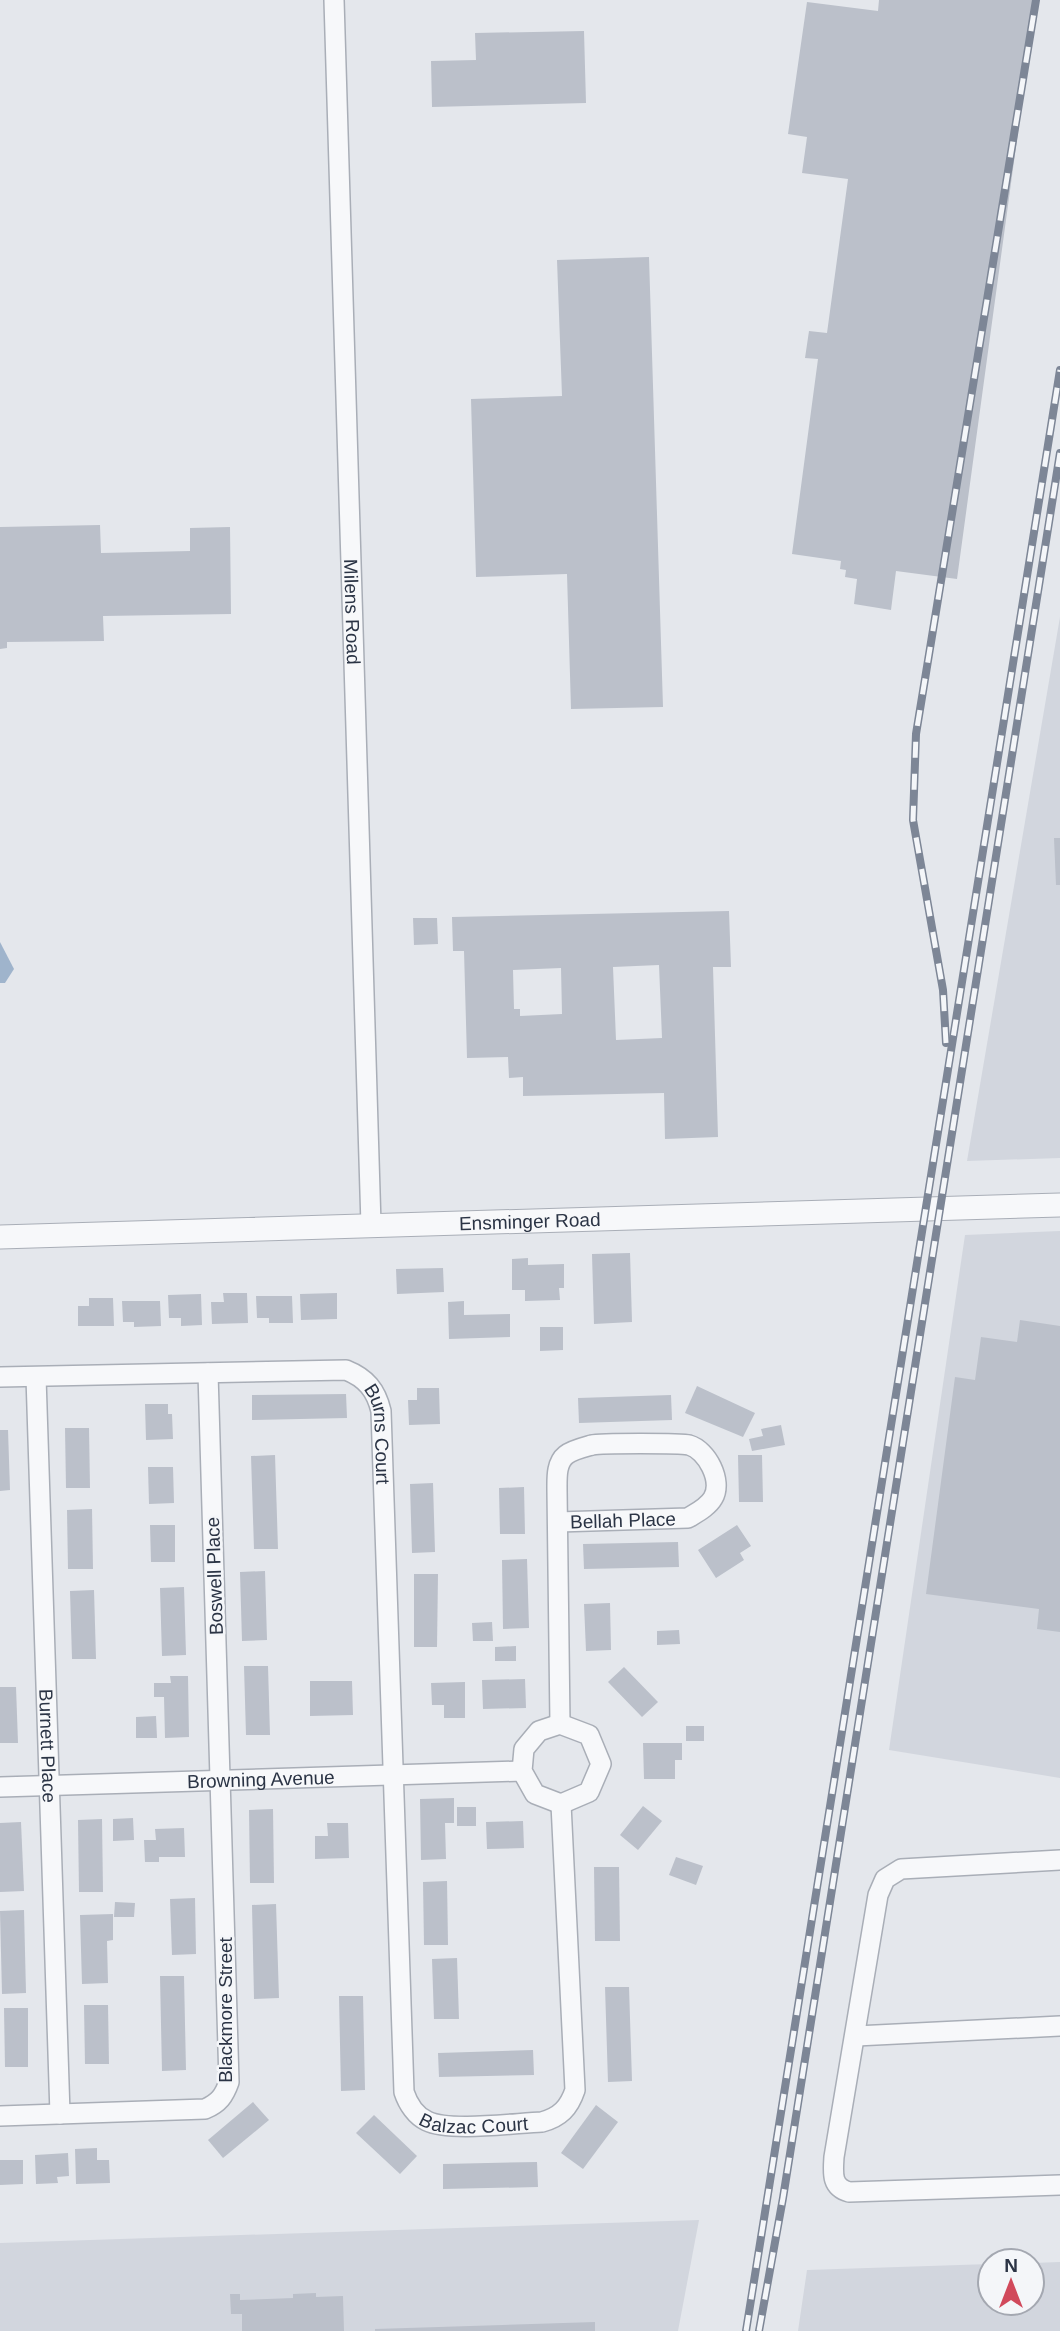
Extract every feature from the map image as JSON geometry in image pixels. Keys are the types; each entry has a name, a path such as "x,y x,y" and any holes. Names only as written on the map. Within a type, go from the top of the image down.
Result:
{"street":[{"name":"Milens Road","path":"334,0 371,1225"},
{"name":"Ensminger Road","path":"0,1237 1060,1205"},
{"name":"Burns Court","path":"0,1377 346,1370 359,1375 369,1384 381,1411 393,1774"},
{"name":"Boswell Place","path":"208,1373 221,1780"},
{"name":"Burnett Place","path":"36,1377 60,2114"},
{"name":"Bellah Place","path":"558,1522 688,1518 713,1498 715,1487 712,1467 704,1453 688,1445 593,1444 566,1455 558,1465 558,1522 560,1724"},
{"path":"560,1724 589,1735 601,1764 589,1792 561,1804 535,1794 522,1771 524,1748 539,1731 560,1724"},
{"name":"Browning Avenue","path":"0,1787 522,1771"},
{"name":"Balzac Court","path":"393,1774 404,2092 414,2112 426,2121 439,2125 542,2122 563,2113 571,2102 575,2090 561,1804"},
{"name":"Blackmore Street","path":"0,2116 205,2109 217,2104 225,2094 229,2082 221,1780"},
{"path":"1060,1860 901,1869 885,1879 878,1895 833,2176 835,2184 841,2190 849,2192 1060,2185"},
{"path":"856,2036 1060,2026"}],"shaded area":[{"path":"1060,617 1060,1158 967,1161"},
{"path":"1060,1231 1060,1778 889,1750 965,1235"},
{"path":"699,2220 678,2331 0,2331 0,2243"},
{"path":"1046,2262 1060,2262 1060,2331 798,2331 807,2270 976,2264 976,2317 1046,2317"}],"water":[{"path":"0,942 14,969 5,983 0,983"}],"building":[{"path":"879,0 1036,0 957,579 896,571 891,610 854,604 857,579 845,577 846,570 840,569 841,561 792,554 818,359 805,358 809,331 827,333 848,179 802,173 807,137 788,134 807,2 878,11"},
{"path":"584,31 586,103 432,107 431,61 476,60 475,33"},
{"path":"649,257 663,707 571,709 567,574 476,577 471,399 562,396 557,260"},
{"path":"100,525 101,553 190,551 190,528 230,527 231,614 103,616 104,641 7,642 7,648 0,649 0,527"},
{"path":"1054,838 1060,838 1060,885 1056,885"},
{"path":"729,911 731,967 713,967 718,1137 665,1139 664,1093 523,1096 523,1077 509,1078 508,1057 467,1058 464,951 453,951 452,917","holes":["659,965 662,1038 616,1040 613,967","561,968 562,1014 520,1016 520,1009 514,1009 513,970"]},
{"path":"413,918 437,918 438,944 414,945"},
{"path":"630,1253 632,1322 594,1324 592,1254"},
{"path":"528,1258 528,1265 564,1264 564,1288 559,1288 560,1300 525,1301 525,1290 512,1290 512,1259"},
{"path":"443,1268 444,1292 397,1294 396,1269"},
{"path":"223,1293 247,1293 248,1323 212,1324 211,1302 224,1302"},
{"path":"337,1293 337,1319 301,1320 300,1294"},
{"path":"201,1294 202,1325 181,1326 181,1318 169,1318 168,1295"},
{"path":"256,1296 292,1296 293,1323 269,1323 269,1318 257,1318"},
{"path":"89,1298 113,1298 114,1326 78,1326 78,1306 89,1306"},
{"path":"122,1301 160,1301 161,1326 134,1327 134,1322 123,1322"},
{"path":"464,1301 464,1315 510,1314 510,1337 449,1339 448,1302"},
{"path":"1020,1320 1060,1326 1060,1632 1037,1629 1039,1609 926,1594 955,1377 975,1380 981,1337 1017,1342"},
{"path":"540,1327 563,1327 563,1350 540,1351"},
{"path":"697,1386 755,1413 743,1437 685,1413"},
{"path":"417,1388 439,1388 440,1424 409,1425 408,1400 417,1400"},
{"path":"346,1394 347,1418 252,1420 252,1395"},
{"path":"671,1395 672,1420 579,1423 578,1398"},
{"path":"145,1404 168,1404 168,1414 172,1414 173,1439 146,1440"},
{"path":"781,1425 785,1445 752,1451 749,1439 763,1436 761,1429"},
{"path":"65,1428 89,1428 90,1488 66,1488"},
{"path":"0,1430 8,1430 10,1490 0,1491"},
{"path":"275,1455 278,1549 254,1549 251,1456"},
{"path":"738,1455 762,1455 763,1502 739,1502"},
{"path":"148,1467 173,1467 174,1503 149,1504"},
{"path":"433,1483 435,1552 412,1553 410,1484"},
{"path":"524,1487 525,1534 500,1534 499,1488"},
{"path":"92,1509 93,1569 68,1569 67,1510"},
{"path":"150,1525 175,1525 175,1562 151,1562"},
{"path":"737,1525 751,1546 740,1553 744,1560 716,1578 698,1550"},
{"path":"678,1542 679,1567 584,1569 583,1544"},
{"path":"527,1559 529,1628 503,1629 502,1560"},
{"path":"265,1571 267,1640 242,1641 240,1572"},
{"path":"414,1574 438,1574 437,1647 414,1647"},
{"path":"184,1587 186,1655 162,1656 160,1588"},
{"path":"94,1590 96,1659 72,1659 70,1591"},
{"path":"610,1603 611,1650 586,1651 584,1604"},
{"path":"492,1622 493,1641 473,1641 472,1623"},
{"path":"679,1630 680,1644 657,1645 657,1631"},
{"path":"516,1646 516,1661 495,1661 495,1647"},
{"path":"244,1666 268,1666 270,1735 246,1735"},
{"path":"624,1667 658,1702 642,1717 608,1682"},
{"path":"170,1676 188,1676 189,1737 165,1738 164,1697 154,1697 154,1683 171,1683"},
{"path":"525,1679 526,1708 483,1709 482,1680"},
{"path":"310,1681 352,1681 353,1715 310,1716"},
{"path":"465,1682 465,1718 444,1718 444,1705 432,1705 431,1683"},
{"path":"0,1687 16,1687 18,1743 0,1743"},
{"path":"156,1716 157,1738 136,1738 136,1717"},
{"path":"686,1726 704,1726 704,1741 686,1741"},
{"path":"643,1743 682,1743 682,1760 675,1760 675,1779 644,1779"},
{"path":"454,1798 454,1823 445,1823 446,1859 421,1860 420,1799"},
{"path":"643,1806 662,1821 638,1850 620,1835"},
{"path":"457,1807 476,1807 476,1826 457,1826"},
{"path":"273,1809 274,1883 250,1883 249,1810"},
{"path":"133,1818 134,1840 113,1841 113,1819"},
{"path":"102,1819 103,1892 79,1892 78,1820"},
{"path":"523,1821 524,1848 487,1849 486,1822"},
{"path":"21,1822 24,1891 0,1892 0,1823"},
{"path":"327,1823 348,1823 349,1858 315,1859 315,1836 328,1836"},
{"path":"184,1828 185,1857 159,1857 159,1862 145,1862 144,1840 156,1840 155,1829"},
{"path":"676,1857 703,1866 696,1885 669,1875"},
{"path":"594,1867 619,1867 620,1941 595,1941"},
{"path":"447,1881 448,1945 424,1945 423,1882"},
{"path":"195,1898 196,1954 172,1955 170,1899"},
{"path":"115,1902 135,1903 134,1917 114,1917"},
{"path":"276,1904 279,1998 254,1999 252,1905"},
{"path":"24,1910 26,1993 2,1994 0,1911"},
{"path":"113,1914 113,1940 107,1941 108,1983 82,1984 80,1915"},
{"path":"457,1958 459,2019 434,2019 432,1959"},
{"path":"160,1976 184,1976 186,2070 162,2071"},
{"path":"605,1987 629,1987 632,2081 608,2082"},
{"path":"339,1996 363,1996 365,2090 341,2091"},
{"path":"84,2005 108,2005 109,2064 85,2064"},
{"path":"4,2008 28,2008 28,2067 5,2067"},
{"path":"533,2050 534,2075 439,2077 438,2053"},
{"path":"253,2102 269,2120 223,2158 208,2140"},
{"path":"596,2105 618,2122 583,2169 561,2153"},
{"path":"374,2115 417,2156 400,2174 356,2133"},
{"path":"97,2148 97,2160 109,2160 110,2183 76,2184 75,2149"},
{"path":"68,2153 69,2176 57,2177 58,2183 36,2184 35,2155"},
{"path":"0,2160 23,2160 23,2184 0,2185"},
{"path":"537,2162 538,2187 443,2189 443,2164"},
{"path":"316,2293 316,2297 343,2296 344,2331 242,2331 242,2314 231,2314 230,2294 240,2294 240,2300 293,2298 293,2294"},
{"path":"595,2322 595,2331 375,2331 375,2329"}],"railway":[{"path":"946,1043 943,990 913,820 916,734 1036,0"},
{"path":"746,2331 1060,370"},
{"path":"759,2331 783,2198 1060,453"}]}
